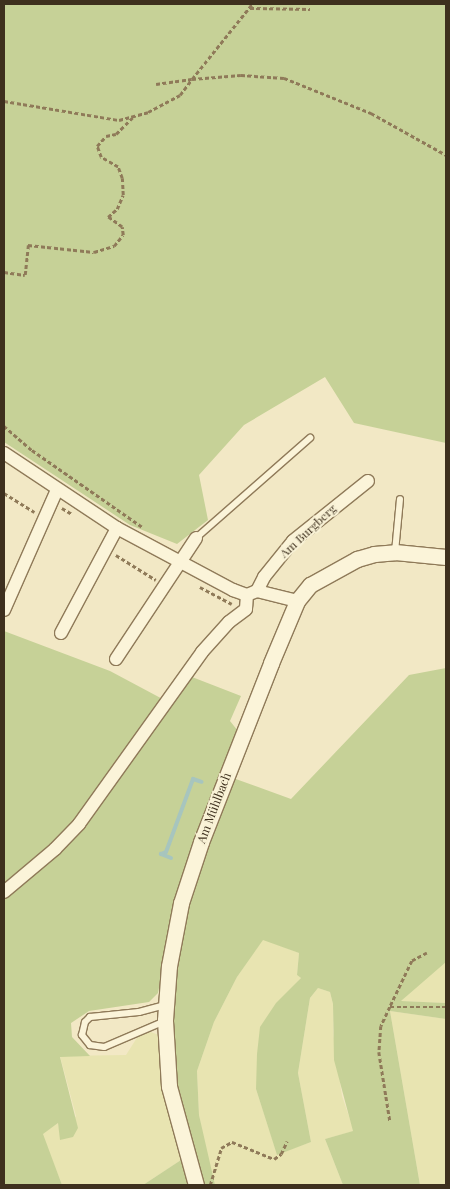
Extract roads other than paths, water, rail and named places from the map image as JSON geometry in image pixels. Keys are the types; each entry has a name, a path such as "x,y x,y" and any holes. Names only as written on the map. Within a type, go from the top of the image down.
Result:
{"street":[{"path":"4,453 57,490 117,528 180,562 252,593 297,600"},
{"name":"Am Burgberg","path":"4,892 55,849 79,824 202,652 224,627 246,609 252,593 293,541 368,481"},
{"path":"4,610 57,490"},
{"path":"61,633 117,528"},
{"path":"116,659 196,538"},
{"name":"Am Mühlbach","path":"196,1185 169,1086 165,1020 165,1005 181,903 201,842 297,600 310,585 356,559 396,552 446,557"}],"lane":[{"path":"196,538 310,438"},
{"path":"396,552 400,499"},
{"path":"165,1005 138,1012 90,1017 82,1028 82,1035 90,1045 104,1047 165,1020"}],"waterway":[{"path":"171,858 161,854 166,852 193,779 202,782"}]}
